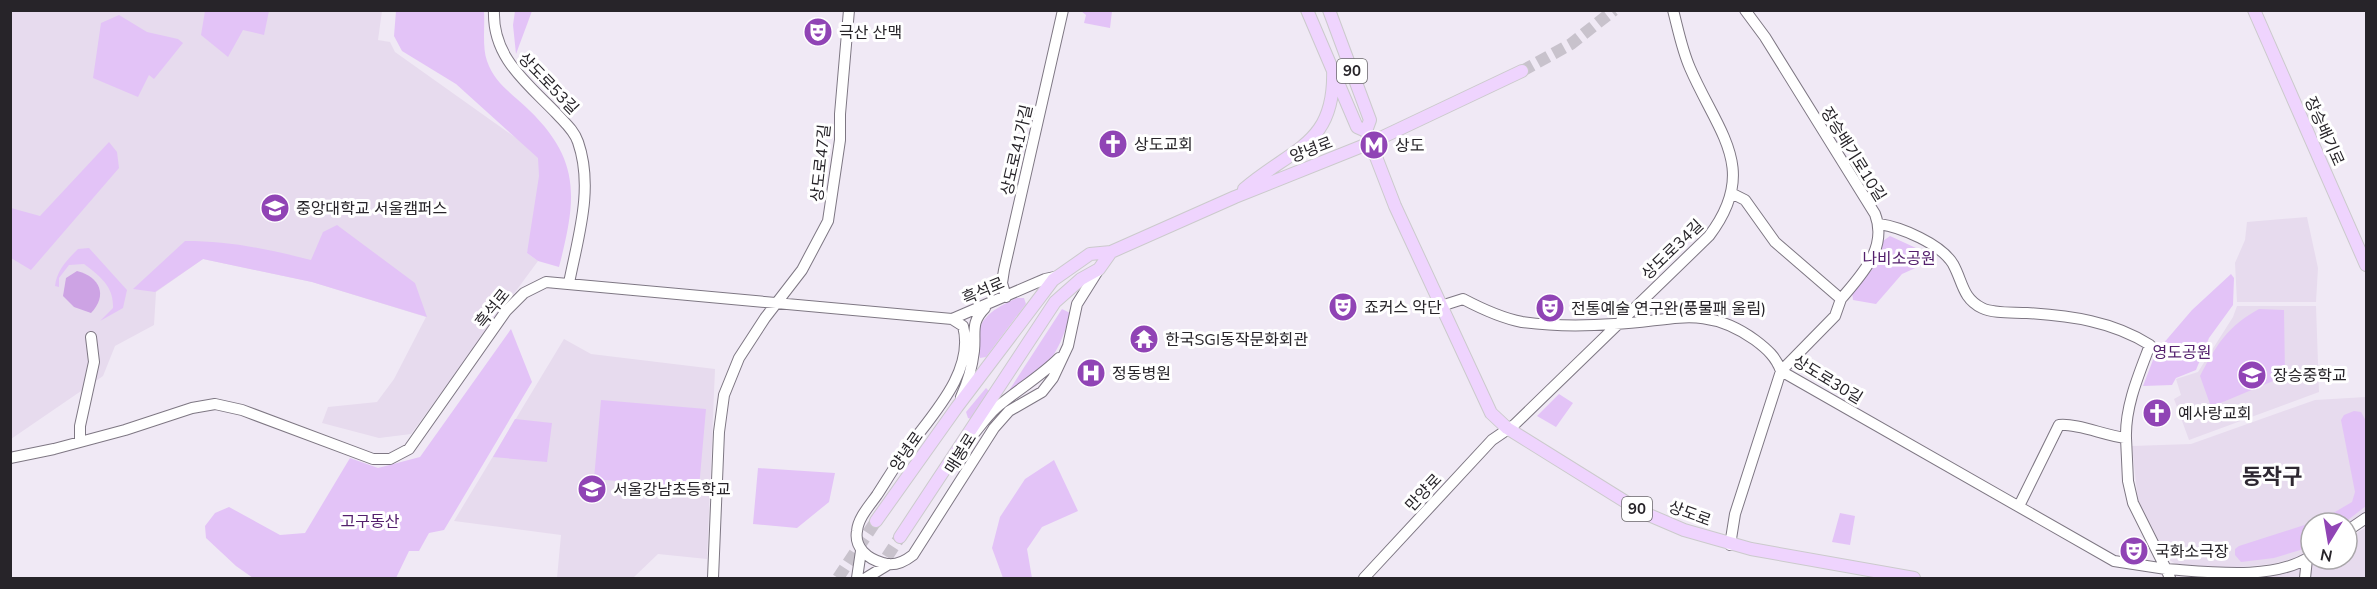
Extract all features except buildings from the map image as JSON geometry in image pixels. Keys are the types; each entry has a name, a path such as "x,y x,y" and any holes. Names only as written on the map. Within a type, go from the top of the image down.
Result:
{"main road":[{"name":"상도로","path":"1306,10 1357,127 1368,137 1395,206 1491,413 1508,428 1642,512 1684,530 1730,544 1914,579"},
{"name":"상도로","path":"1329,10 1370,120 1368,137"},
{"name":"장승배기로","path":"2254,10 2367,265"},
{"path":"1234,197 1264,172 1305,147 1317,134 1329,107 1333,68"},
{"name":"양녕로","path":"876,521 957,407 1059,276 1090,254 1111,252 1522,71"},
{"path":"900,537 956,456 1009,368 1055,302 1081,279 1099,269 1111,252"}],"street":[{"name":"상도로53길","path":"494,10 497,43 506,60 569,127 578,142 585,180 584,205 569,283"},
{"name":"상도로47길","path":"713,579 718,432 724,395 739,358 765,318 802,270 828,221 840,140 840,104 849,10"},
{"name":"상도로41가길","path":"1006,297 1002,283 1004,270 1063,10"},
{"name":"상도로34길","path":"1508,428 1709,236 1720,222 1733,194 1734,169 1719,125 1689,66 1673,10"},
{"name":"장승배기로10길","path":"1745,10 1765,37 1879,224 1895,226 1928,242 1952,263 1966,298 1984,310 2078,316 2129,332 2150,345 2135,384 2126,425 2126,438"},
{"path":"1733,194 1745,200 1774,242 1841,298"},
{"path":"1730,544 1736,514 1781,371 1835,316 1841,298 1868,267 1879,241 1879,224"},
{"name":"매봉로","path":"866,579 889,564 905,562 913,555 994,428 1010,411 1042,392 1053,378 1067,348 1077,304 1099,269"},
{"name":"흑석로","path":"10,458 125,430 192,408 215,404 242,410 373,459 395,457 409,449 506,311 535,286 551,282 952,319 987,306 1045,279 1059,276"},
{"path":"1441,306 1463,299 1493,315 1523,322 1616,324"},
{"path":"889,564 874,560 861,550 856,538 857,528 910,445 950,392 962,358 969,328 987,306"},
{"name":"상도로30길","path":"1616,324 1681,317 1707,318 1728,323 1764,347 1778,361 1781,371 2114,561 2168,574"},
{"path":"952,319 969,328 975,348 971,370 957,407"},
{"path":"80,440 80,426 94,362 91,337"},
{"path":"956,456 994,410 1018,390 1040,377 1067,348"},
{"path":"2019,506 2060,425 2069,424 2104,435 2126,438 2128,482 2133,503 2168,574 2229,574 2281,567 2299,561"},
{"name":"만양로","path":"1364,579 1492,440 1508,428"},
{"path":"857,579 861,550"}],"shaded area":[{"name":"중앙대학교 서울캠퍼스","path":"11,11 382,11 378,40 390,42 395,52 540,155 546,185 527,253 538,261 411,434 379,438 322,423 328,407 377,402 394,379 426,317 312,282 203,259 156,292 154,325 115,346 103,376 11,439"},
{"path":"2307,217 2318,268 2316,302 2237,302 2235,263 2245,240 2247,222"},
{"path":"77,271 91,278 99,288 99,300 91,313 74,307 63,296 66,278"},
{"name":"장승중학교","path":"2237,306 2316,306 2319,392 2189,440 2174,399 2181,395 2176,379 2198,372 2233,317"},
{"name":"서울강남초등학교","path":"564,339 591,354 715,369 707,559 658,554 633,578 557,578 561,535 454,521"},
{"path":"2366,397 2366,512 2359,517 2359,511 2299,511 2299,557 2272,564 2219,569 2176,564 2166,558 2138,502 2132,446 2191,444 2315,400"},
{"path":"2366,527 2366,578 2231,578 2231,576 2299,562 2299,571 2359,571 2359,531"}],"green space":[{"path":"205,10 269,11 264,35 243,30 228,57 201,35"},
{"path":"396,11 484,11 485,49 490,69 505,88 546,129 566,165 571,202 559,267 538,261 527,253 539,176 538,158 456,84 402,51 394,36"},
{"path":"515,11 532,11 516,54 513,25"},
{"path":"1081,11 1112,11 1110,28 1084,23 1086,15"},
{"path":"119,15 147,32 178,39 183,43 154,79 149,75 138,97 93,78 101,23"},
{"path":"109,142 117,152 119,168 31,270 11,258 11,208 40,216"},
{"path":"337,225 415,283 427,317 312,282 203,259 155,292 133,289 185,241 249,246 311,260 323,232"},
{"name":"나비소공원","path":"1890,236 1929,254 1931,261 1902,274 1876,304 1853,300 1852,292 1878,263 1883,241"},
{"path":"89,248 127,290 123,308 100,321 113,308 113,301 109,288 84,264 69,265 59,278 59,287 55,286 60,270 70,257 78,249"},
{"name":"영도공원","path":"2231,274 2234,278 2233,305 2209,338 2196,370 2176,378 2172,385 2143,386 2156,352 2192,310"},
{"path":"1017,298 1024,298 1026,304 986,357 980,358 978,336 984,320 990,313"},
{"path":"1062,309 1070,313 1067,326 1050,361 1032,380 1008,392"},
{"path":"2259,309 2284,310 2285,376 2211,407 2200,376 2231,329"},
{"name":"고구동산","path":"511,329 532,382 444,530 429,533 419,551 409,551 396,578 253,578 236,566 206,538 205,526 215,513 229,507 280,535 305,533 350,458 378,468 420,457"},
{"path":"986,388 989,391 971,419 968,418 966,412"},
{"path":"1559,394 1573,403 1556,427 1537,416"},
{"path":"601,400 706,409 699,488 594,479"},
{"path":"2354,411 2361,412 2366,421 2366,506 2359,511 2337,511 2352,502 2355,492 2341,420 2344,415"},
{"path":"515,419 552,423 547,462 493,457"},
{"path":"1054,460 1078,511 1042,527 1027,549 1032,578 1003,578 992,548 1000,517 1025,479"},
{"path":"758,468 835,473 829,502 797,528 753,524"},
{"path":"1840,513 1855,516 1850,545 1832,542"},
{"path":"2299,527 2299,550 2274,558 2241,562 2235,555 2235,549"}],"tunnel":[{"path":"1522,71 1571,44 1614,10"},
{"path":"838,578 876,521"},
{"path":"877,572 900,537"}],"place":[{"name":"극산 산맥","path":"818,32"},
{"name":"상도교회","path":"1113,144"},
{"name":"상도","path":"1374,145"},
{"name":"중앙대학교 서울캠퍼스","path":"275,208"},
{"name":"죠커스 악단","path":"1343,307"},
{"name":"전통예술 연구완(풍물패 울림)","path":"1550,308"},
{"name":"한국SGI동작문화회관","path":"1144,339"},
{"name":"정동병원","path":"1091,373"},
{"name":"장승중학교","path":"2252,375"},
{"name":"예사랑교회","path":"2157,413"},
{"name":"서울강남초등학교","path":"592,489"},
{"name":"국화소극장","path":"2134,551"}],"district":[{"name":"동작구","path":"2272,476"}]}
